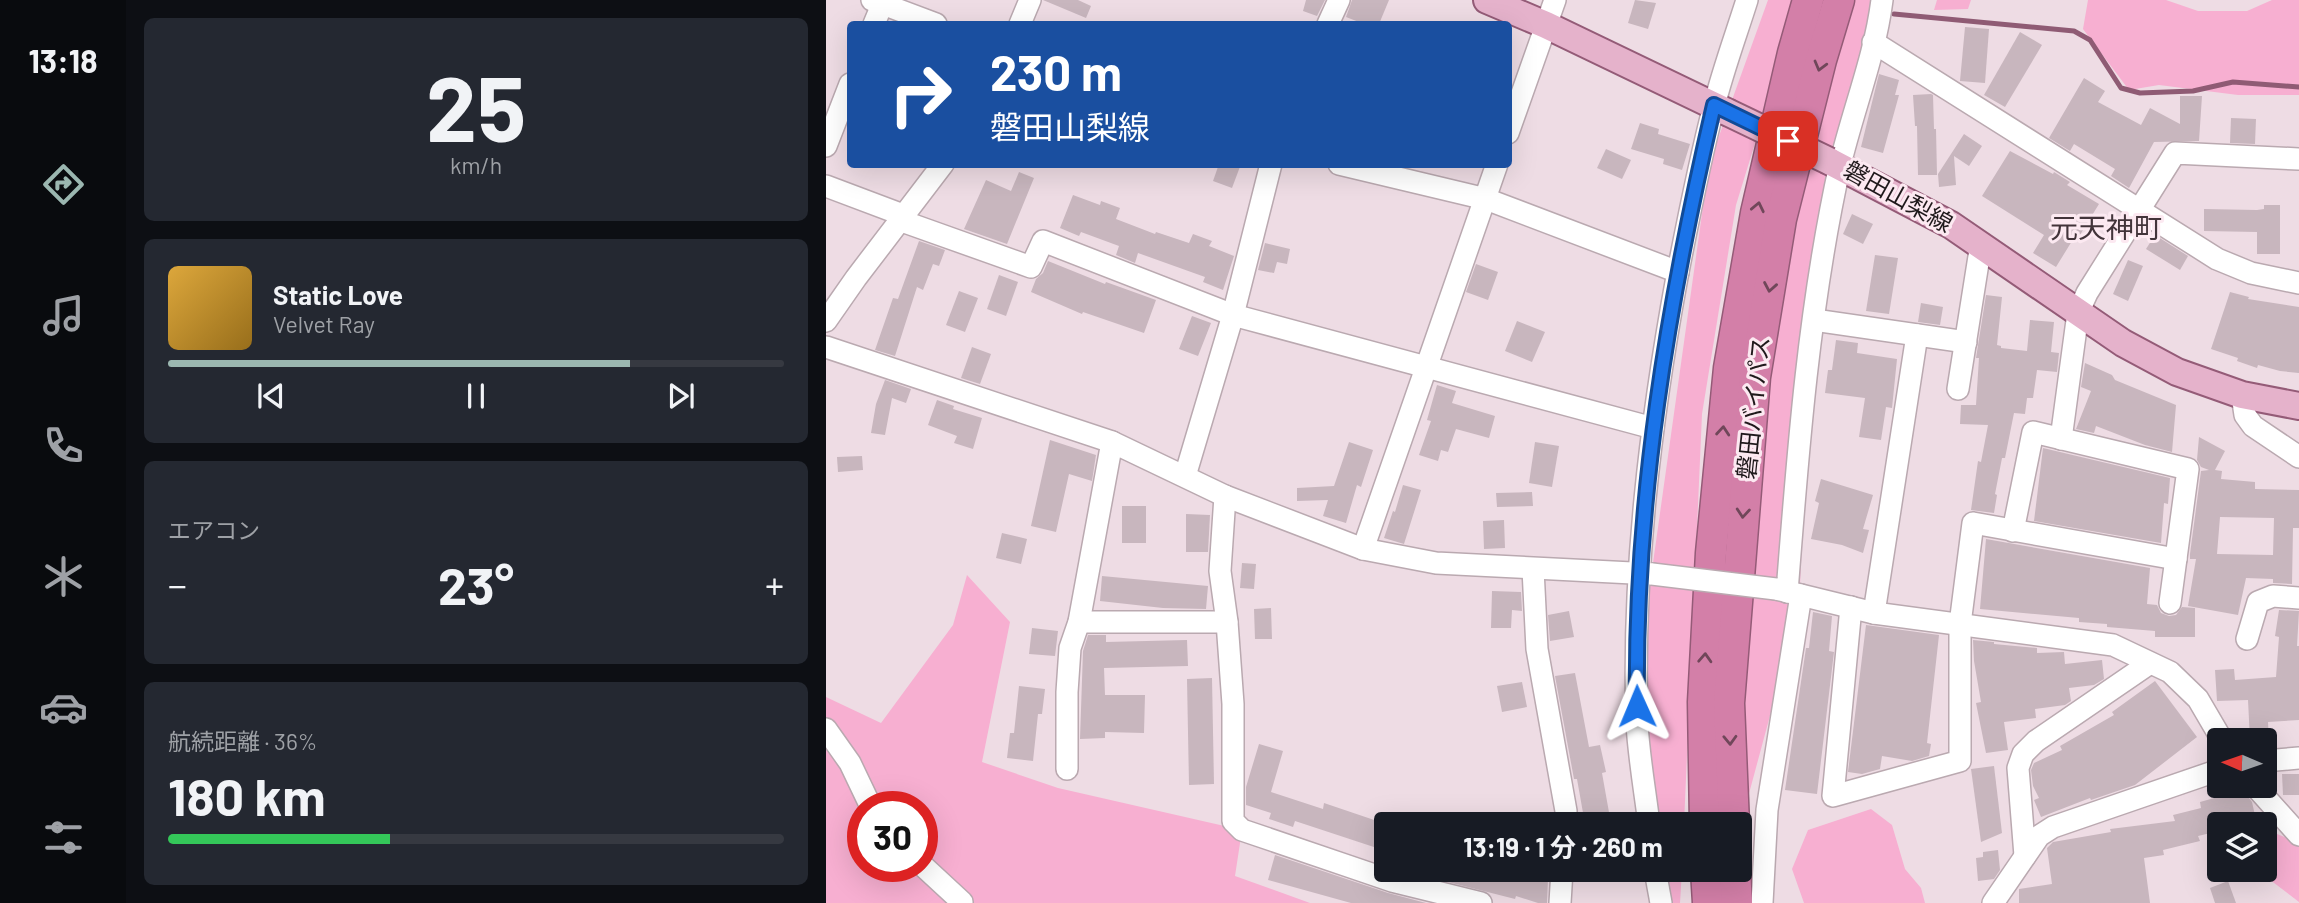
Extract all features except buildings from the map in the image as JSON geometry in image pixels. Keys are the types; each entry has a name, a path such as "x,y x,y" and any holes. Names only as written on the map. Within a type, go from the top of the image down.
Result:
{"highway":[{"name":"磐田バイパス","path":"1705,812 1703,702 1711,553 1729,368 1756,212 1808,0"},
{"name":"磐田バイパス","path":"1733,812 1728,703 1755,377 1781,219 1839,0"}],"main road":[{"name":"磐田山梨線","path":"1487,0 1546,25 1835,163 1951,225 2123,343 2178,372 2242,395 2299,406"}],"street":[{"path":"1021,21 1030,0"},
{"path":"1329,21 1339,0"},
{"path":"1512,122 1555,0"},
{"path":"1648,812 1637,727 1653,428 1690,209 1721,108 1746,0"},
{"path":"1742,895 1767,810 1788,592 1796,473 1835,163 1873,42 1882,0"},
{"path":"875,21 880,1 929,21"},
{"path":"1873,42 2217,259 2251,273 2299,282"},
{"path":"826,146 847,92"},
{"path":"2061,439 2078,313 2087,293 2175,153 2299,159"},
{"path":"826,321 940,168"},
{"path":"1185,476 1233,315 1270,168"},
{"path":"1356,168 1486,199 1678,272"},
{"path":"1363,550 1496,168"},
{"path":"826,186 1031,267 1043,241 1233,315 1653,428"},
{"path":"1958,389 1981,244"},
{"path":"1814,320 1966,342"},
{"path":"1874,613 1917,335"},
{"path":"826,347 1112,442 1225,496 1363,550 1436,563 1646,574 1788,592 1874,613 2113,645 2170,672 2198,699 2215,728"},
{"path":"2242,395 2245,415 2253,426 2299,457"},
{"path":"2013,531 2033,432 2188,469 2170,603"},
{"path":"1067,769 1070,648 1079,622 1112,442"},
{"path":"1225,496 1220,571 1233,705 1233,821 1242,830 1392,881 1480,903"},
{"path":"1851,607 1833,796 1960,761 1960,624 1973,523 2176,559"},
{"path":"1533,569 1537,649 1566,812"},
{"path":"2247,639 2259,602 2273,596 2299,598"},
{"path":"1079,622 1227,622"},
{"path":"2025,856 2018,768 2023,754 2036,741 2150,663"},
{"path":"826,729 850,763 863,791"},
{"path":"2277,760 2299,758"},
{"path":"1993,903 2039,836 2053,827 2207,774"},
{"path":"2266,798 2299,835"},
{"path":"938,880 962,902"},
{"path":"1560,903 1561,882"},
{"path":"1657,882 1661,903"}],"shaded area":[{"path":"1768,0 1799,0 1736,205 1702,414 1685,812 1650,812 1645,789 1645,620 1709,164"},
{"path":"1842,0 1881,0 1811,339 1799,608 1744,812 1737,812 1763,328"},
{"path":"1937,0 1971,0 1968,9 1934,10"},
{"path":"2088,0 2166,0 2198,11 2247,11 2272,0 2299,0 2299,95 2238,95 2159,85 2129,90 2083,29"},
{"path":"967,575 1010,622 982,762 1058,788 1242,830 1235,876 1310,903 826,903 826,697 881,723 953,625"},
{"path":"1871,809 1892,825 1905,869 1921,888 1925,903 1804,903 1792,869 1808,830"},
{"path":"2277,834 2299,843 2299,902 2273,882 2277,882"},
{"path":"1665,882 1681,882 1680,903 1669,903"}],"waterway":[{"path":"1894,14 2074,31 2090,40 2121,88 2140,93 2193,91 2233,82 2299,87"}],"district":[{"name":"元天神町","path":"2106,228"}],"route":[{"path":"1637,706 1639,573 1650,454 1667,332 1690,209 1714,105 1788,141"}]}
